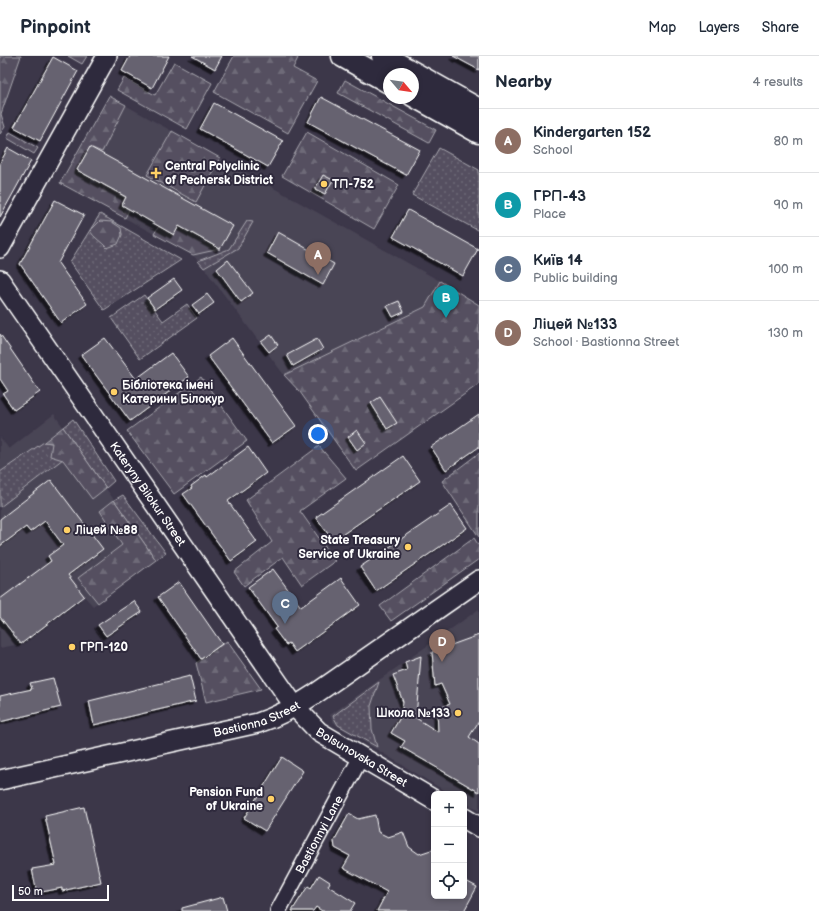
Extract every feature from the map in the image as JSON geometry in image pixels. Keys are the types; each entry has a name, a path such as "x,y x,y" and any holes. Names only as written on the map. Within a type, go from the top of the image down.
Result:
{"main road":[{"path":"343,56 376,61 479,110"},
{"path":"376,61 383,72"},
{"path":"419,98 479,132"}],"street":[{"path":"0,248 107,56"},
{"name":"Kateryny Bilokur Street","path":"0,280 295,707"},
{"name":"Bastionna Street","path":"0,780 258,723 276,717 295,707 479,580"},
{"name":"Bolsunovska Street","path":"295,707 319,732 431,798"},
{"name":"Bastionnyi Lane","path":"278,911 361,757"},
{"path":"467,820 479,827"}],"shaded area":[{"path":"109,96 440,281 426,307 284,375 193,255 60,183"},
{"name":"Ліцей №88","path":"54,414 156,560 93,606 84,596 21,644 0,648 0,437 9,449"},
{"path":"479,609 479,811 467,804 467,791 445,791 338,726 333,722 330,715"}],"green space":[{"path":"0,56 21,56 1,114 5,127 0,134"},
{"path":"68,56 87,56 82,64"},
{"path":"234,56 294,56 298,58 293,68 317,81 288,133 214,92"},
{"path":"174,62 212,83 187,129 117,90 124,78 155,95"},
{"path":"345,80 383,101 383,104 389,104 436,130 429,143 338,93"},
{"path":"109,96 126,105 102,152 90,147 77,170 126,198 122,205 129,210 125,218 60,183"},
{"path":"172,131 220,158 196,202 147,175"},
{"path":"10,132 38,148 34,154 7,138"},
{"path":"307,132 399,185 374,229 282,176"},
{"path":"439,148 479,170 479,231 412,195"},
{"path":"100,214 181,260 104,310 70,262"},
{"path":"100,221 112,222 121,228 122,235 118,244 107,248 90,231"},
{"path":"247,221 253,222 238,248 204,268 198,261 229,249"},
{"path":"159,226 174,234 179,226 220,249 193,255 154,234"},
{"path":"440,281 479,305 479,384 356,471 300,392 284,375 425,307"},
{"path":"144,295 163,321 187,304 197,318 140,359 111,318"},
{"path":"201,377 247,441 174,494 127,431"},
{"path":"73,419 114,481 106,488 63,427"},
{"path":"63,427 106,488 92,499 63,460 50,456 52,443 44,442"},
{"path":"44,442 52,443 63,459 0,507 0,472"},
{"path":"319,446 346,478 300,511 335,561 302,585 283,557 244,586 234,572 272,542 246,500"},
{"path":"479,453 479,537 442,481"},
{"path":"123,495 166,553 156,560 114,500"},
{"path":"114,500 156,560 98,603 78,578 122,545 100,511"},
{"path":"474,538 479,546 479,559 391,621 380,606"},
{"path":"227,641 261,689 206,702 196,663"},
{"path":"379,682 371,706 372,729 377,747 338,725 333,716"}],"building":[{"path":"130,56 169,56 152,88 122,71"},
{"path":"192,56 222,56 215,69"},
{"path":"453,56 479,56 479,70"},
{"path":"53,57 78,71 40,141 14,127"},
{"path":"321,97 420,150 406,175 308,122"},
{"path":"214,103 283,141 268,167 200,129"},
{"path":"90,147 233,226 220,249 179,226 174,235 122,205 126,197 77,170"},
{"path":"8,148 31,161 0,217 0,163"},
{"name":"ТП-752","path":"323,175 333,180 325,194 315,189"},
{"path":"55,200 84,215 58,263 87,304 61,323 20,264"},
{"path":"408,210 478,249 463,276 393,237"},
{"path":"278,232 334,264 323,285 267,253"},
{"path":"228,260 253,293 241,302 217,269"},
{"path":"174,279 182,290 155,309 147,298"},
{"path":"207,294 214,303 199,314 192,305"},
{"path":"399,301 404,312 393,317 387,306"},
{"path":"0,334 40,392 14,410 3,394 8,391 0,379"},
{"path":"271,335 278,345 269,352 261,342"},
{"path":"105,338 136,379 171,353 189,377 130,421 81,355"},
{"path":"232,338 296,426 272,443 208,356"},
{"path":"317,339 323,349 293,366 287,355"},
{"path":"380,397 397,423 387,429 371,403"},
{"path":"479,414 479,447 446,470 431,447"},
{"path":"357,430 366,443 357,450 348,437"},
{"path":"248,447 266,473 228,501 257,542 231,561 183,494 206,475 207,477"},
{"path":"403,456 420,481 333,541 316,517"},
{"path":"51,480 103,549 68,575 84,596 21,644 0,617 0,599 51,561 48,556 63,545 45,521 30,532 26,527 0,546 0,519"},
{"path":"451,505 467,528 376,591 360,567"},
{"path":"273,569 301,607 341,578 360,605 295,652 289,643 286,645 274,629 277,627 248,587"},
{"path":"179,582 222,644 201,659 158,597"},
{"path":"134,601 142,612 106,636 98,625"},
{"name":"Школа №133","path":"479,635 479,721 469,737 479,744 479,792 401,747 405,741 391,733 401,716 403,702 393,675 407,670 405,662 421,656 416,718 438,732 437,709 450,704 441,684 435,686 432,652"},
{"path":"190,676 196,701 94,725 89,701"},
{"path":"53,678 61,707 0,722 0,696 32,689 30,683"},
{"name":"Pension Fund of Ukraine","path":"282,757 303,771 265,831 244,818"},
{"path":"84,807 101,882 62,891 62,888 37,893 32,869 56,865 45,816"},
{"path":"349,814 358,819 375,815 378,832 388,837 403,832 409,847 419,854 431,850 431,899 467,899 467,882 477,887 464,911 377,911 387,892 343,868 350,856 335,848 334,841"},
{"path":"319,875 330,882 328,886 355,903 350,911 322,911 316,907 313,911 292,911 308,886 311,888"},
{"path":"223,897 227,911 182,911 182,908"}],"place":[{"name":"Central Polyclinic of Pechersk District","path":"156,173"},
{"name":"ТП-752","path":"324,184"},
{"name":"Kindergarten 152","path":"318,275"},
{"name":"ГРП-43","path":"446,318"},
{"name":"Бібліотека імені Катерини Білокур","path":"114,392"},
{"name":"Ліцей №88","path":"67,530"},
{"name":"State Treasury Service of Ukraine","path":"408,547"},
{"name":"Київ 14","path":"285,624"},
{"name":"ГРП-120","path":"72,647"},
{"name":"Ліцей №133","path":"442,662"},
{"name":"Школа №133","path":"458,713"},
{"name":"Pension Fund of Ukraine","path":"271,799"}]}
